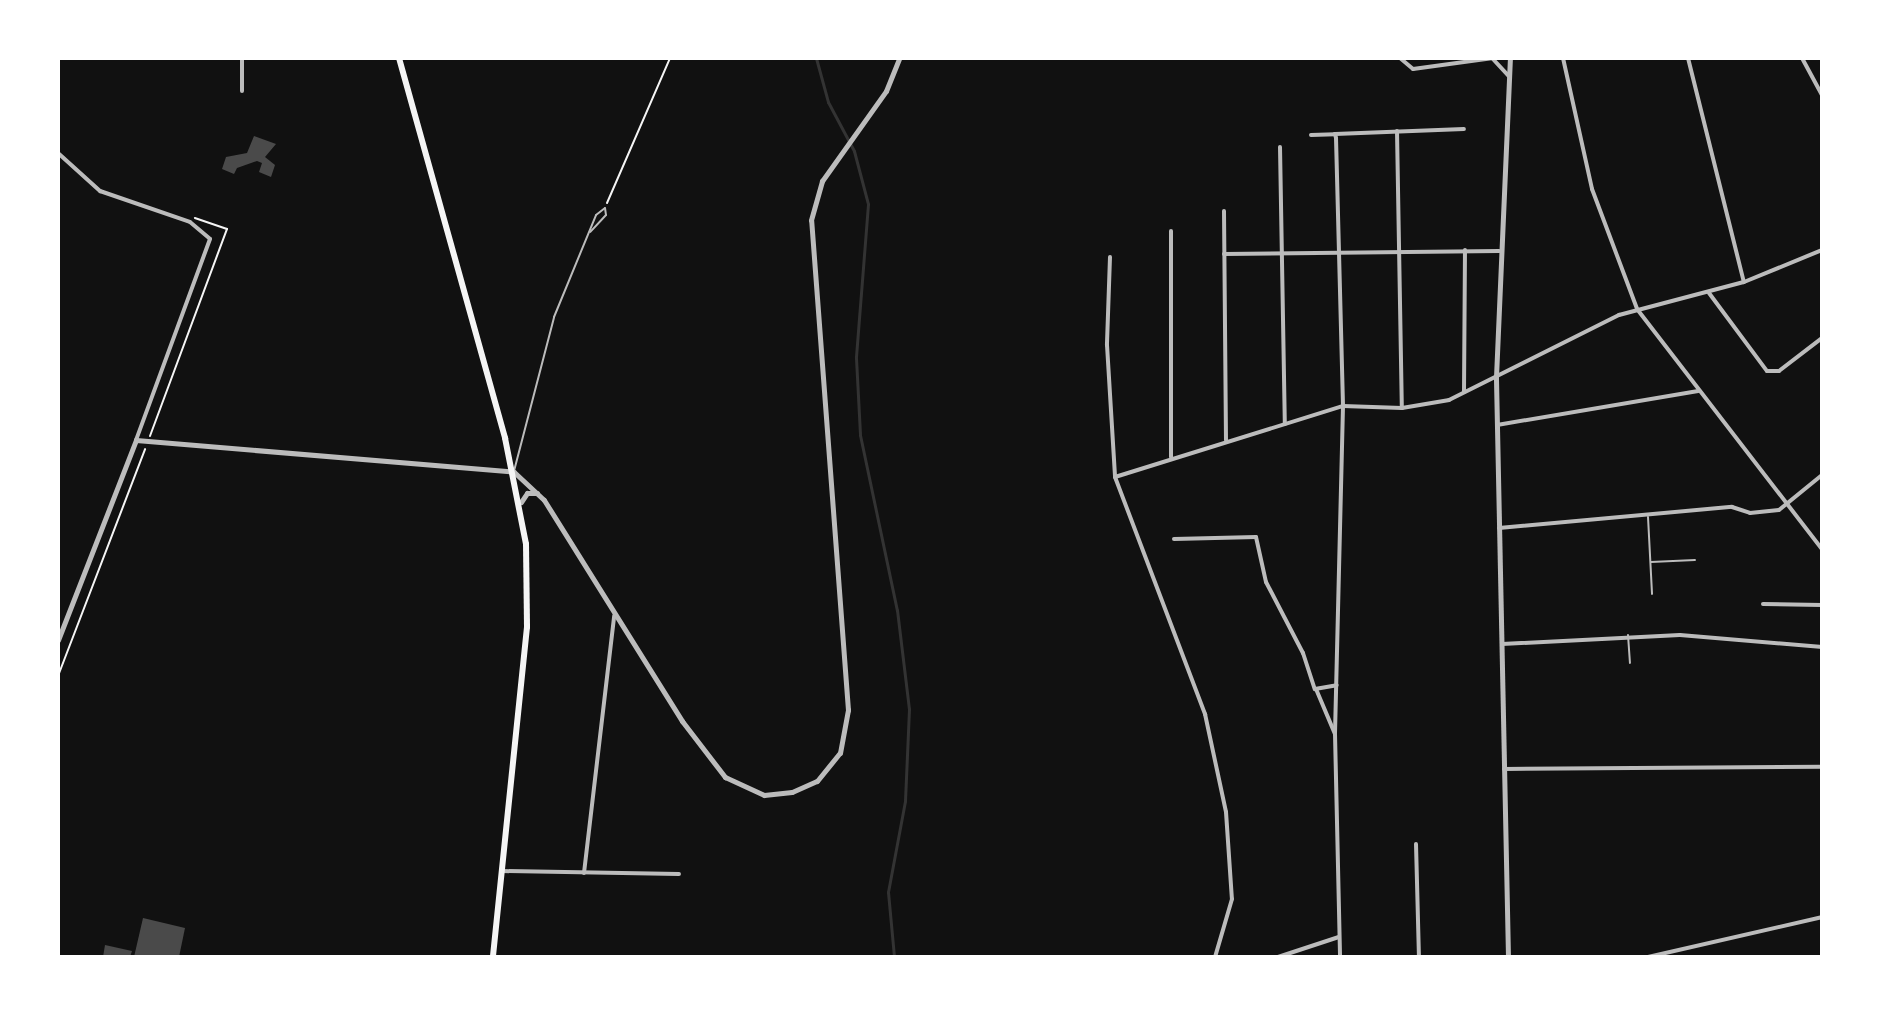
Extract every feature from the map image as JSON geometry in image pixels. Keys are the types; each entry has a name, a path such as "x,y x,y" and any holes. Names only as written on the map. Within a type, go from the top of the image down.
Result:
{"main road":[{"path":"399,58 521,502 528,614 493,957"}],"street":[{"path":"242,58 242,91"},
{"path":"136,440 514,472 538,493 682,721 730,781 755,793 786,794 817,781 838,758 848,710 811,232 819,187 842,149 891,84 899,58"},
{"path":"1400,58 1413,69 1492,58 1509,76"},
{"path":"1508,957 1499,644 1496,377 1499,251 1510,58"},
{"path":"1563,58 1592,189 1637,309 1822,549"},
{"path":"1688,58 1744,282"},
{"path":"1802,58 1822,95"},
{"path":"1311,135 1464,129"},
{"path":"1397,131 1402,408"},
{"path":"1335,134 1343,406 1335,734 1340,957"},
{"path":"1280,147 1285,424"},
{"path":"58,153 78,175 110,196 190,222 211,242 58,640"},
{"path":"1224,211 1226,442"},
{"path":"1171,231 1171,457"},
{"path":"1464,393 1465,250"},
{"path":"1115,477 1171,457 1343,406 1402,408 1464,393 1637,309 1744,282 1822,250"},
{"path":"1224,254 1499,251"},
{"path":"1110,257 1107,345 1115,477 1205,714 1219,772 1232,876 1229,913 1215,957"},
{"path":"1709,293 1767,371 1779,371 1822,338"},
{"path":"1497,425 1698,391"},
{"path":"1498,528 1648,517 1732,507 1760,513 1786,505 1822,475"},
{"path":"521,502 527,493 538,493"},
{"path":"1174,539 1248,535 1259,540 1266,582 1303,653 1335,734"},
{"path":"1763,604 1822,605"},
{"path":"584,873 614,616"},
{"path":"1499,644 1628,635 1822,647"},
{"path":"1315,689 1337,685"},
{"path":"1504,769 1822,767"},
{"path":"1416,844 1419,957"},
{"path":"501,871 679,874"},
{"path":"1648,957 1822,917"},
{"path":"1278,957 1339,937"}],"lane":[{"path":"514,472 521,459 538,364 590,232 605,208"},
{"path":"590,232 606,215 605,208"},
{"path":"1648,517 1652,594"},
{"path":"1649,562 1695,560"},
{"path":"1628,635 1630,663"}],"path":[{"path":"605,208 670,58"},
{"path":"58,676 227,229 192,217"}],"building":[{"path":"254,136 276,144 265,157 275,165 271,177 259,172 262,163 257,161 237,168 234,174 222,169 226,157 247,153"},
{"path":"143,918 185,928 179,957 134,957"},
{"path":"105,945 132,951 130,957 103,957"}],"waterway":[{"path":"816,58 828,102 854,151 868,204 856,358 860,435 897,610 909,709 905,801 888,892 894,957"}]}
